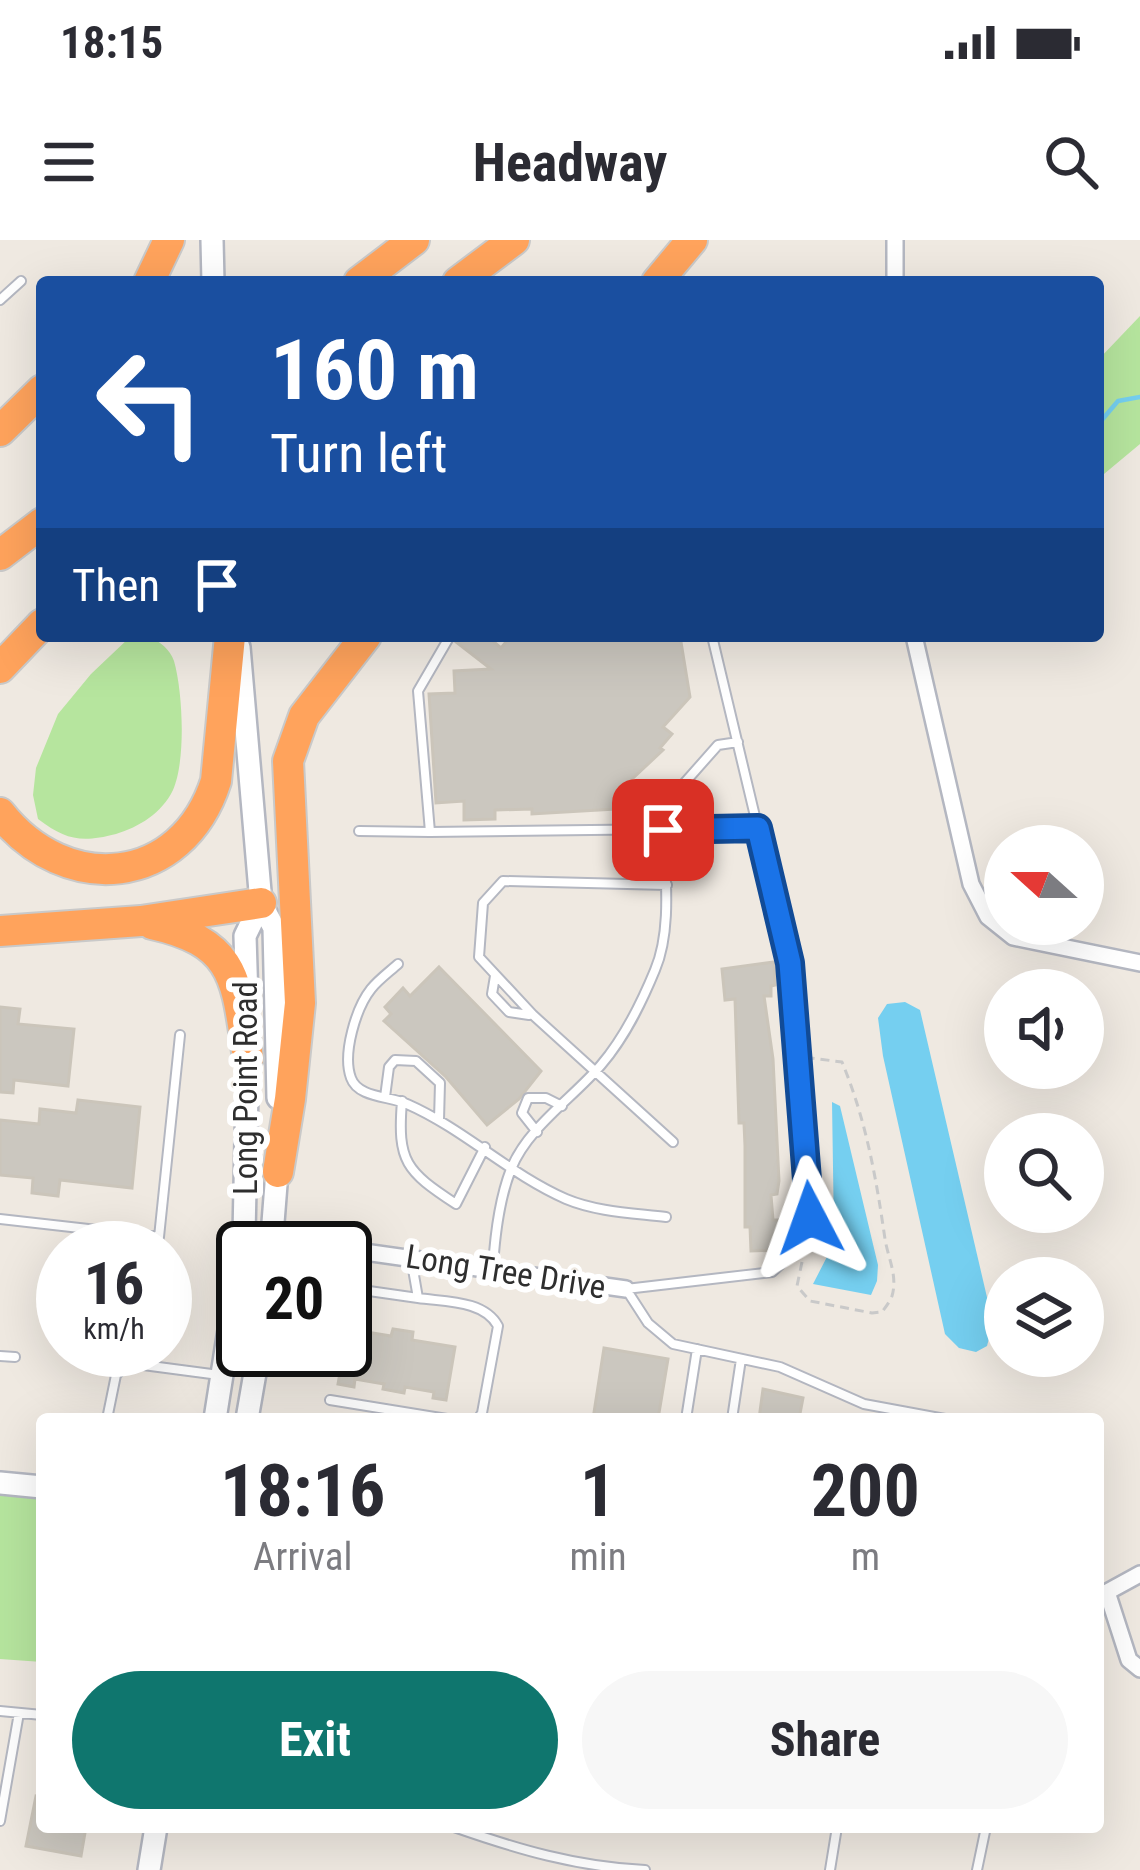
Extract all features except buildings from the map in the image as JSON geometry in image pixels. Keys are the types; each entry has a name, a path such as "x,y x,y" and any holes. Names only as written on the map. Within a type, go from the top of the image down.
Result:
{"highway":[{"path":"152,276 170,240"},
{"path":"355,276 394,240"},
{"path":"367,276 415,240"},
{"path":"466,276 514,240"},
{"path":"662,276 692,240"},
{"path":"0,431 36,396"},
{"path":"0,555 36,528"},
{"path":"0,635 36,607"},
{"path":"0,668 36,630"},
{"path":"0,814 40,852 88,868 115,870 140,864 182,839 209,804 216,781 233,642"},
{"path":"278,1172 300,1003 288,761 304,716 361,642"},
{"path":"0,931 141,921 261,903"},
{"path":"141,921 200,938 231,971 248,1058"}],"main road":[{"path":"212,240 214,276"},
{"name":"Long Point Road","path":"235,642 261,903 274,928 278,1172 274,1221"},
{"name":"Long Point Road","path":"244,1221 245,936 261,903"},
{"name":"Long Point Road","path":"216,1413 224,1377"},
{"path":"248,1413 254,1377"},
{"path":"0,1483 36,1486"},
{"path":"149,1870 155,1833"}],"street":[{"path":"895,276 896,240"},
{"path":"915,642 970,884 988,916 1013,937 1140,963"},
{"name":"Long Tree Drive","path":"372,1252 626,1289"},
{"path":"1104,1595 1140,1574"},
{"path":"1104,1598 1129,1660 1140,1669"}],"lane":[{"path":"0,300 21,280"},
{"path":"430,832 418,692 447,642"},
{"path":"713,642 790,963 810,1218 792,1254 772,1272 626,1289 648,1323 673,1343 780,1366 864,1404 913,1413"},
{"path":"492,1269 496,1224 512,1167 537,1132 626,1034 658,964 667,885 664,806 669,792 700,756 718,745 738,742"},
{"path":"359,831 758,828"},
{"path":"667,885 503,881 483,903 478,957 533,1015 673,1142"},
{"path":"398,964 371,988 360,1007 350,1048 351,1081 369,1094 402,1101 439,1120 568,1200 666,1217"},
{"path":"495,975 492,994 509,1012 533,1015"},
{"path":"0,1219 159,1237 180,1035"},
{"path":"385,1096 389,1067 395,1060 416,1061 440,1083 439,1120"},
{"path":"537,1132 522,1113 528,1098 546,1097 562,1106"},
{"path":"402,1101 399,1141 408,1164 425,1184 457,1204 485,1147"},
{"path":"411,1256 410,1272 418,1298"},
{"path":"372,1291 473,1306 491,1314 498,1326 482,1413"},
{"path":"687,1413 697,1349"},
{"path":"0,1356 15,1357"},
{"path":"733,1413 741,1359"},
{"path":"108,1413 116,1375 128,1363 216,1375"},
{"path":"330,1400 410,1413"},
{"path":"0,1711 36,1714"},
{"path":"0,1821 20,1713"},
{"path":"471,1833 526,1852 601,1868 645,1870"},
{"path":"830,1870 836,1833"},
{"path":"976,1870 985,1833"}],"path":[{"path":"792,1254 803,1261 796,1286 810,1301 882,1312 892,1298 894,1274 883,1206 870,1142 849,1078 842,1062 798,1058"}],"green space":[{"path":"1140,316 1140,444 1104,474 1104,354"},
{"path":"125,642 161,643 177,674 181,745 173,790 156,812 116,834 74,838 38,819 33,795 36,768 58,714"},
{"path":"0,1492 36,1496 36,1662 0,1659"}],"water":[{"path":"905,1002 920,1010 984,1284 984,1348 976,1352 959,1348 945,1334 883,1056 878,1018 887,1004"},
{"path":"832,1102 840,1106 878,1265 871,1295 813,1284 834,1233"}],"waterway":[{"path":"1104,417 1118,401 1140,397"}],"route":[{"path":"663,830 758,828 790,963 810,1218"}]}
